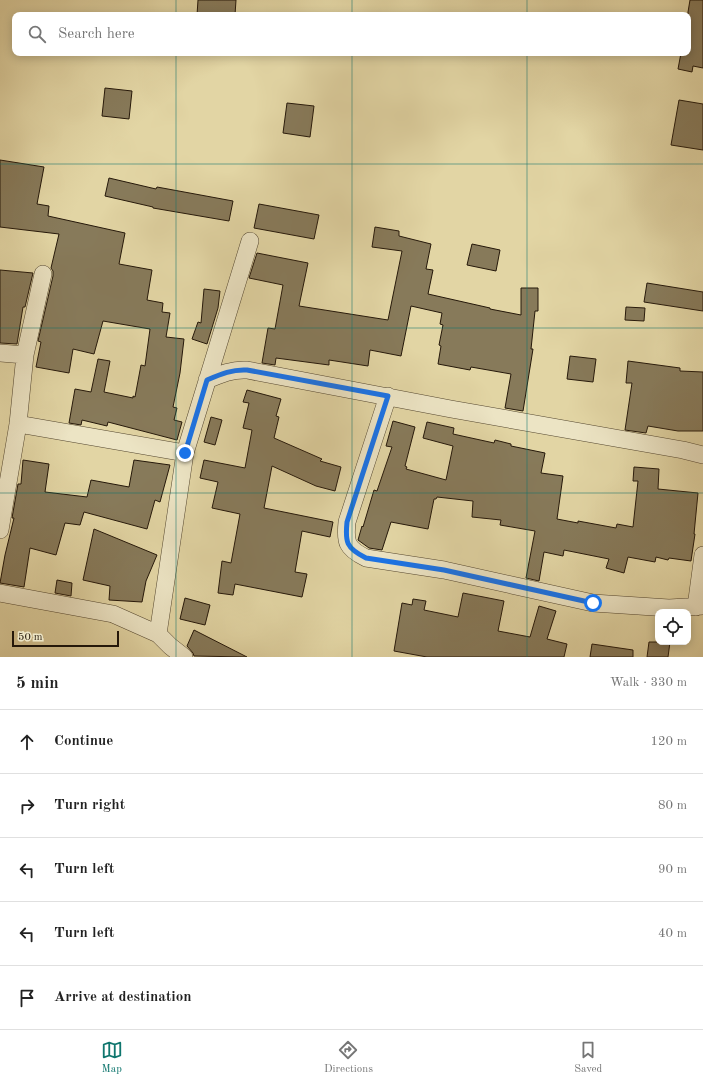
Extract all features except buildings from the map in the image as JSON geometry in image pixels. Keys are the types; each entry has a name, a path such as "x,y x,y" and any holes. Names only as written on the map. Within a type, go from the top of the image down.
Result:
{"street":[{"path":"158,634 185,453 250,241"},
{"path":"0,530 18,424 25,355 43,274"},
{"path":"0,353 25,355"},
{"path":"207,380 228,372 247,370 451,409 683,450 703,455"},
{"path":"388,396 347,522 347,544 356,553 366,558 444,570 593,603 669,608 700,606 703,555"},
{"path":"18,424 185,453"},
{"path":"0,593 113,614 158,634 184,657"}],"route":[{"path":"185,453 207,380 228,372 247,370 388,396 347,522 347,544 356,553 366,558 444,570 593,603"}]}
